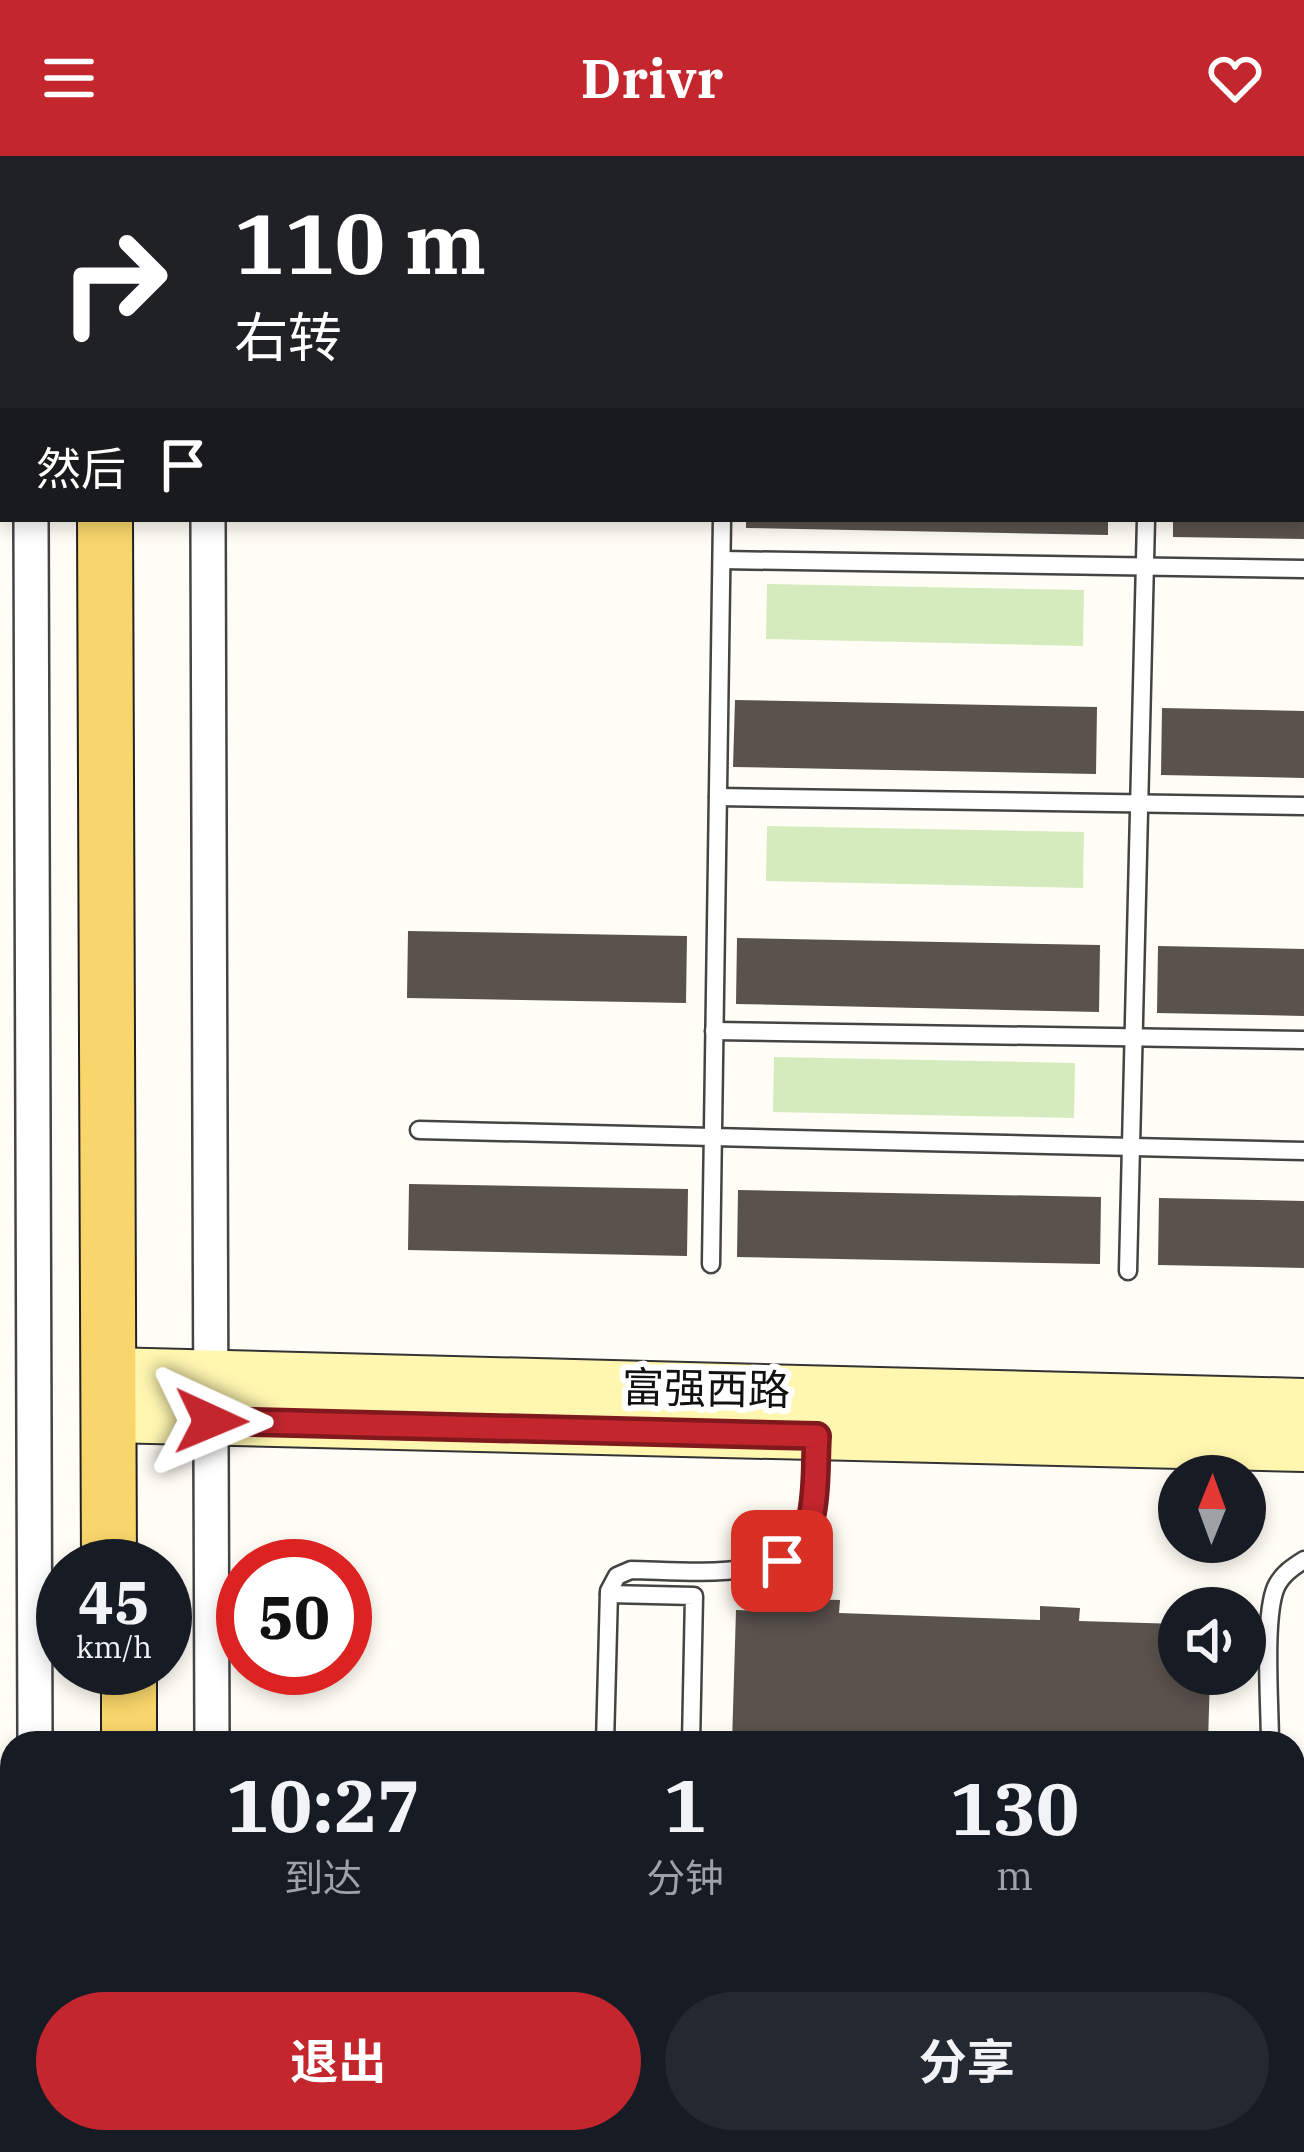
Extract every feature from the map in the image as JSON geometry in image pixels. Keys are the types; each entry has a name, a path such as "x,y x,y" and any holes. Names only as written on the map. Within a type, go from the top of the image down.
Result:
{"main road":[{"path":"106,522 118,1396 126,1539"},
{"path":"110,1539 118,1396 125,522"},
{"name":"富强西路","path":"118,1396 1304,1402"},
{"name":"富强西路","path":"211,1398 817,1436 1304,1447"},
{"path":"110,1695 110,1731"},
{"path":"129,1695 129,1731"}],"street":[{"path":"32,522 35,1731"},
{"path":"208,522 212,1731"}],"lane":[{"path":"711,1264 722,522"},
{"path":"1128,1270 1145,522"},
{"path":"722,560 1304,569"},
{"path":"718,797 1304,806"},
{"path":"714,1031 1304,1040"},
{"path":"419,1130 1304,1151"},
{"path":"605,1731 609,1594 617,1576 631,1570 746,1569 782,1561 799,1551 810,1529 817,1436"},
{"path":"1270,1731 1271,1612 1276,1588 1304,1560"},
{"path":"609,1594 694,1596 691,1731"}],"green space":[{"path":"767,584 1084,590 1083,646 766,639"},
{"path":"767,826 1084,832 1083,888 766,881"},
{"path":"774,1057 1075,1063 1074,1118 773,1112"}],"building":[{"path":"746,522 1108,522 1108,535 746,528"},
{"path":"1173,522 1304,522 1304,539 1173,537"},
{"path":"735,700 1097,707 1096,774 733,767"},
{"path":"1162,708 1304,711 1304,778 1161,775"},
{"path":"408,931 687,936 686,1003 407,998"},
{"path":"737,938 1100,945 1099,1012 736,1004"},
{"path":"1158,946 1304,949 1304,1016 1157,1013"},
{"path":"409,1184 688,1189 687,1256 408,1250"},
{"path":"738,1190 1101,1197 1100,1264 737,1257"},
{"path":"1159,1198 1304,1201 1304,1268 1158,1265"},
{"path":"797,1599 840,1600 839,1613 1040,1620 1040,1606 1080,1608 1079,1621 1158,1623 1158,1695 1209,1695 1208,1731 732,1731 736,1610 797,1612"}],"route":[{"path":"211,1421 817,1436 810,1529 799,1551 782,1561"}]}
